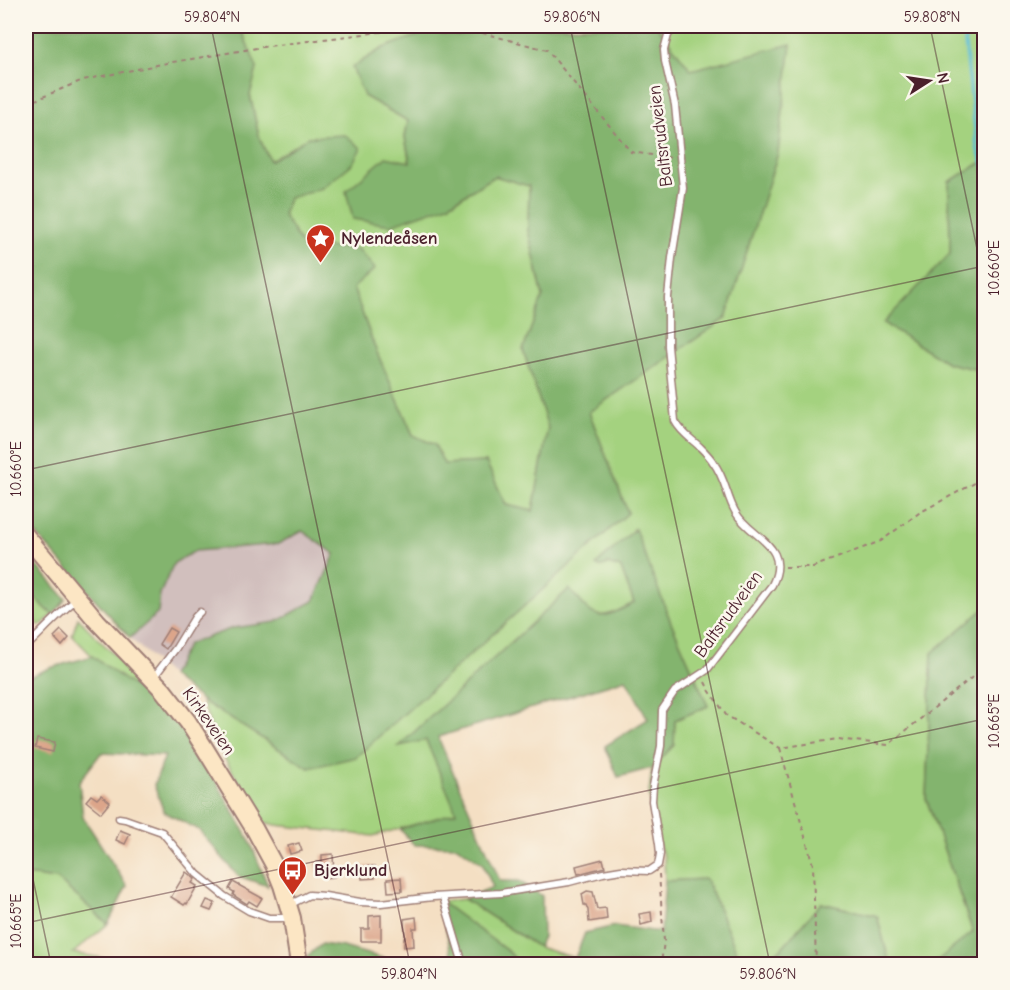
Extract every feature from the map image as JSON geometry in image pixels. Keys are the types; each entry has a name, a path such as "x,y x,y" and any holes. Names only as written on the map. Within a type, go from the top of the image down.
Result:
{"main road":[{"name":"Kirkeveien","path":"26,536 77,599 153,679 188,722 255,830 274,866 290,912 299,964"}],"lane":[{"name":"Baltsrudveien","path":"658,865 660,854 652,786 661,746 662,710 675,691 701,675 716,659 766,593 774,580 777,567 775,555 770,546 736,513 723,477 714,462 680,430 675,422 667,327 670,271 683,188 675,105 664,54 665,41 676,26"},
{"path":"26,647 77,599"},
{"path":"153,679 200,612"},
{"path":"119,818 162,832 197,874 224,896 249,911 269,918 290,912 309,895 381,903 501,893 569,882 621,870 649,871 658,865"},
{"path":"443,897 463,964"}],"path":[{"path":"26,105 83,80 93,78 269,46 427,26"},
{"path":"456,26 547,50 631,153 681,159"},
{"path":"777,567 813,567 881,541 919,513 984,478"},
{"path":"701,675 726,715 780,748 838,739 888,745 984,670"},
{"path":"780,748 813,865 816,964"},
{"path":"658,865 664,941 661,964"}],"shaded area":[{"path":"302,531 335,554 314,601 276,622 233,628 188,644 171,676 130,638 158,613 160,594 174,563 195,551 278,544"}],"green space":[{"path":"26,26 232,26 243,34 257,68 250,95 259,137 270,161 309,137 345,135 361,148 352,164 322,188 289,198 283,215 303,247 358,249 375,269 353,288 375,348 413,435 435,445 444,464 486,462 506,505 533,511 548,427 523,350 543,296 528,230 529,186 495,176 448,205 391,225 353,219 346,191 386,157 410,162 405,137 408,121 364,96 352,67 383,48 427,32 458,35 503,26 657,26 691,70 791,44 778,153 726,318 589,412 628,513 356,757 309,768 201,700 171,676 188,644 233,628 276,622 314,601 335,554 302,531 278,544 195,551 174,563 160,594 158,613 130,638 26,523"},
{"path":"232,26 503,26 458,35 427,32 364,96 408,121 405,137 410,163 448,205 495,176 529,186 528,230 543,297 523,350 548,427 533,511 506,505 486,462 444,464 435,445 413,435 375,348 353,288 374,268 323,247 303,247 283,215 289,198 322,188 309,137 270,161 259,137 250,94 257,68 243,34"},
{"path":"657,26 984,26 984,161 949,182 950,254 884,323 948,363 984,371 984,609 932,653 926,798 973,933 933,964 890,964 877,916 822,903 780,950 755,964 742,964 706,879 665,881 664,857 657,841 649,791 652,768 674,745 675,720 708,706 670,620 634,529 599,567 608,564 621,568 634,603 605,615 594,614 586,609 569,589 400,746 426,740 457,813 373,836 263,822 220,751 201,700 309,768 628,513 589,412 726,318 791,45 691,70"},
{"path":"984,161 984,371 948,363 883,323 950,254 949,182"},
{"path":"635,529 670,620 708,706 675,720 674,745 652,768 618,777 605,746 648,719 626,679 438,737 500,881 519,881 542,896 543,937 538,947 464,899 493,887 482,863 457,846 414,845 400,829 456,812 426,740 399,746 569,589 585,607 597,615 611,614 634,603 621,568 608,564 599,567 596,565"},
{"path":"26,553 66,599 53,615 26,590"},
{"path":"26,590 53,615 40,626 26,613"},
{"path":"984,609 984,964 933,964 973,932 926,798 932,653"},
{"path":"78,618 174,716 92,656 72,635"},
{"path":"92,656 174,716 209,769 249,839 268,886 238,876 199,830 164,812 154,785 165,756 101,753 79,782 83,817 127,886 108,924 57,879 26,875 26,678 50,668"},
{"path":"26,875 57,879 108,924 73,953 136,964 26,964"},
{"path":"706,879 742,964 574,964 585,933 615,926 661,932 665,881"},
{"path":"464,899 538,947 575,958 574,964 519,964 510,953 440,901"},
{"path":"440,901 510,953 519,964 467,964 452,958"},
{"path":"821,903 877,916 890,964 755,964 780,950"},
{"path":"322,944 343,947 403,964 307,964 307,956"}],"building":[{"path":"169,628 176,632 166,649 159,644"},
{"path":"61,630 69,638 62,646 54,637"},
{"path":"37,739 55,742 53,752 35,748"},
{"path":"91,795 97,799 101,795 110,802 101,813 86,801"},
{"path":"120,830 130,834 125,844 116,840"},
{"path":"299,843 302,851 290,854 288,846"},
{"path":"333,854 334,877 323,878 323,872 317,872 316,862 322,862 322,855"},
{"path":"603,859 605,867 578,874 576,866"},
{"path":"375,866 375,878 362,879 361,867"},
{"path":"186,872 195,879 192,883 197,886 187,904 184,905 171,897"},
{"path":"401,878 402,891 388,892 387,879"},
{"path":"233,882 262,898 257,906 249,901 247,904 233,895 234,892 229,889"},
{"path":"587,891 593,892 597,909 606,908 607,919 589,922 588,910 584,905 582,894"},
{"path":"207,900 215,903 211,911 203,908"},
{"path":"651,912 652,922 641,925 639,914"},
{"path":"381,915 381,941 361,941 361,929 369,929 369,916"},
{"path":"416,917 417,928 413,928 414,946 404,947 404,919"}],"waterway":[{"path":"963,26 977,148 984,166"}],"place":[{"name":"Nylendeåsen","path":"320,264"},
{"name":"Bjerklund","path":"293,896"}]}
